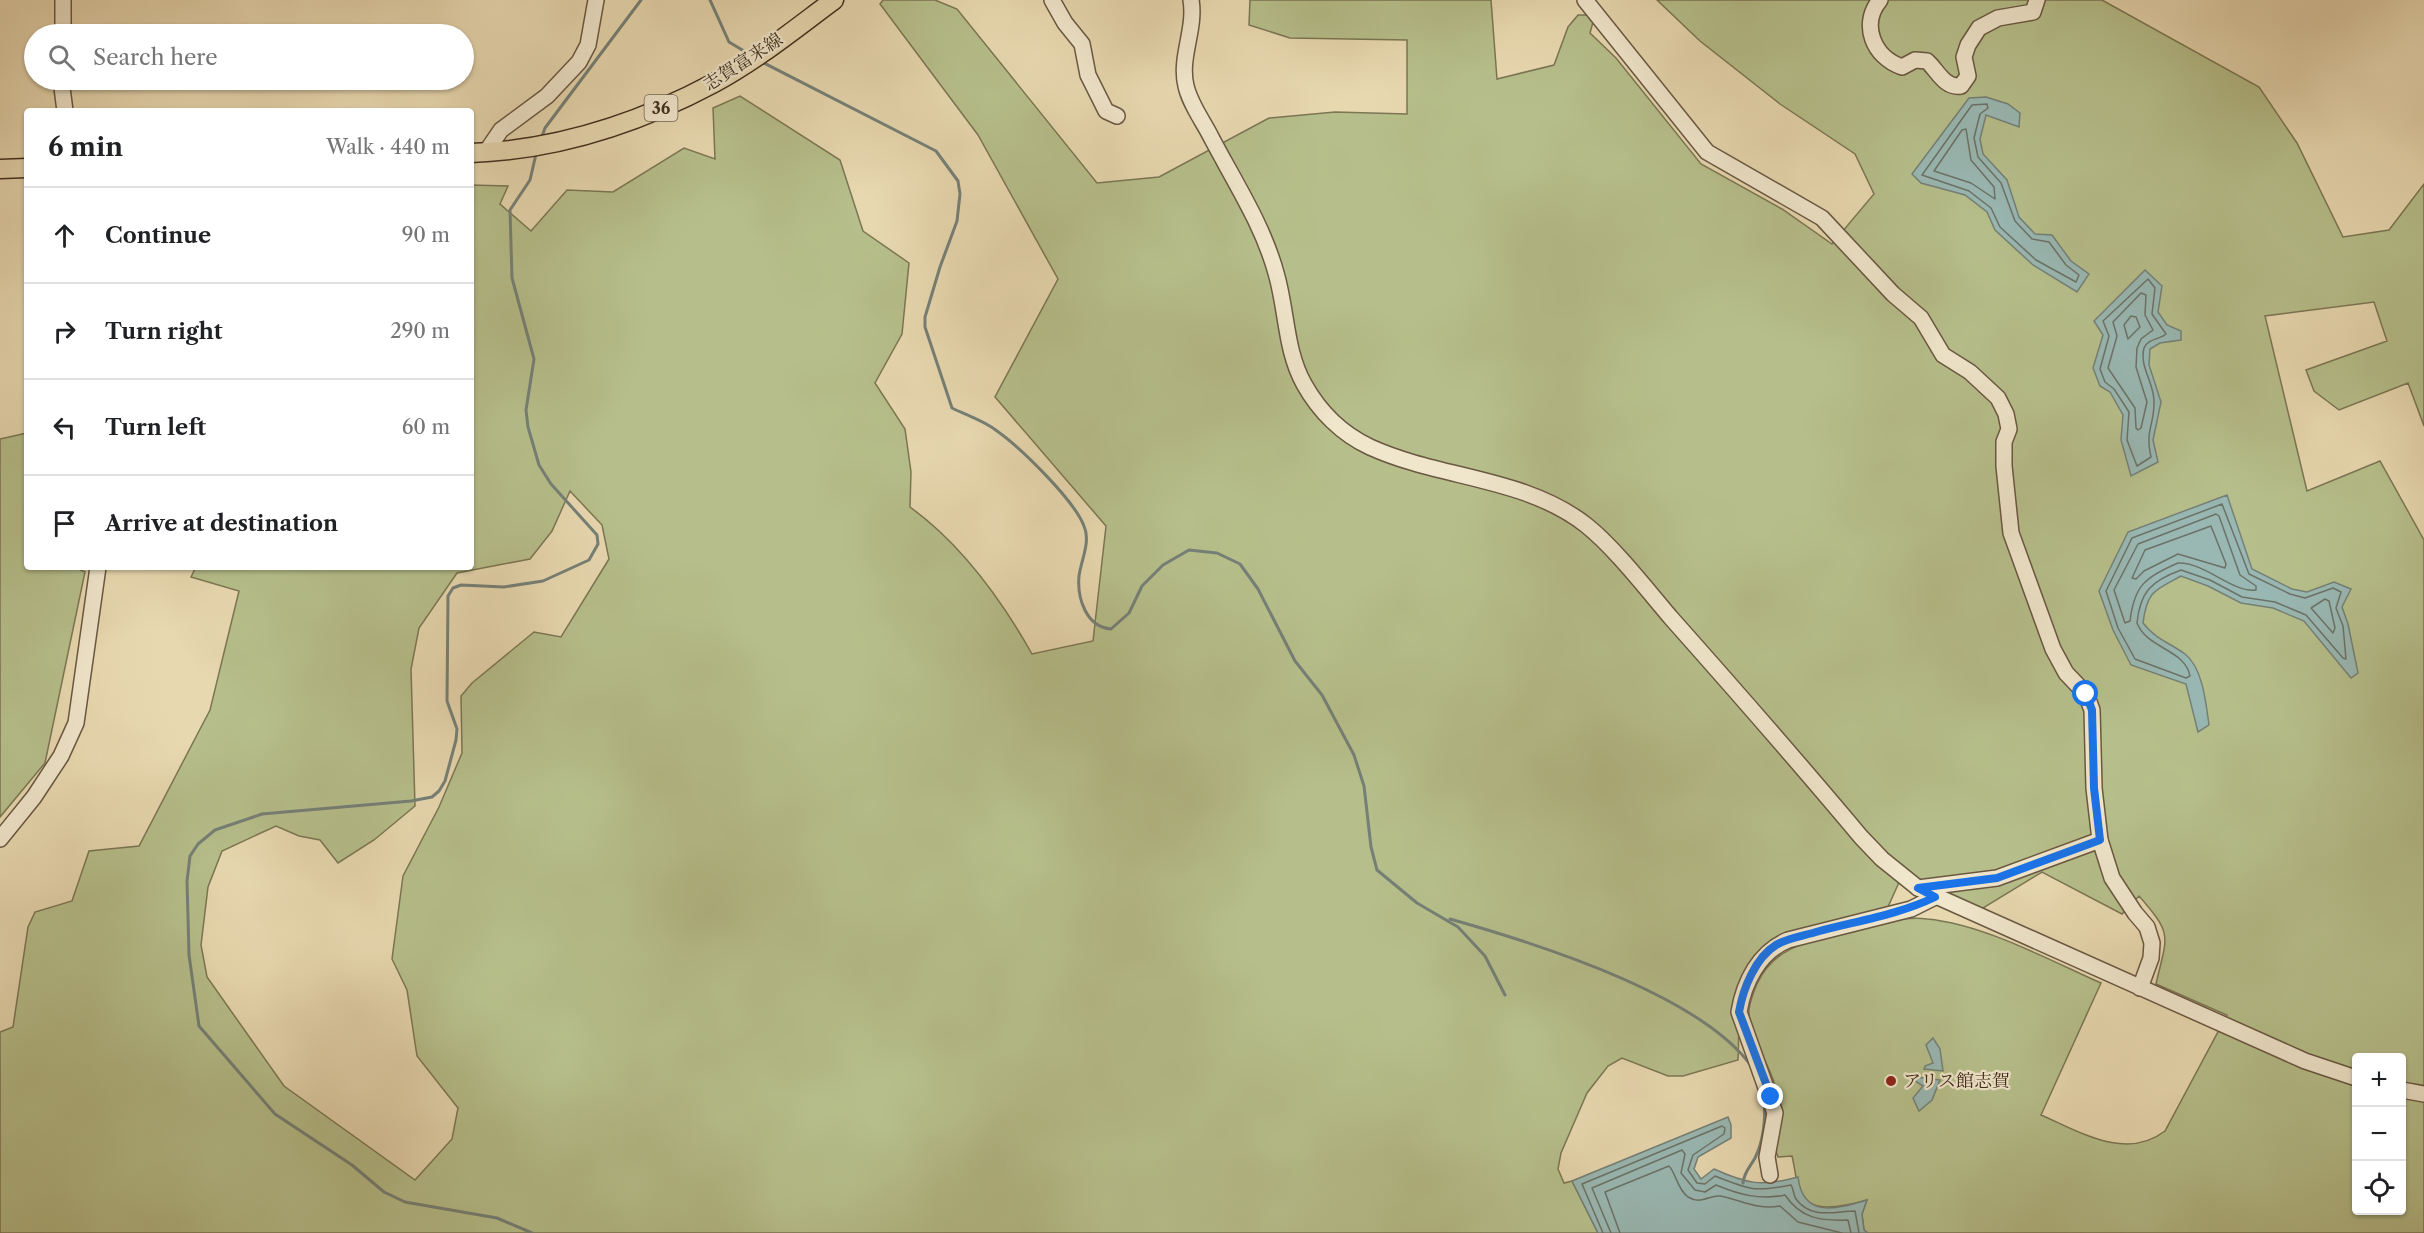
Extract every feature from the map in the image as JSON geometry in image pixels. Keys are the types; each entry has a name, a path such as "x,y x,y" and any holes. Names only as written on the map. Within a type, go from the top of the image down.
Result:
{"main road":[{"name":"志賀富来線","path":"478,153 516,151 572,138 633,120 670,105 716,82 764,51 834,0"},
{"path":"0,169 24,168"}],"street":[{"path":"63,0 63,24"},
{"path":"478,153 501,130 547,96 579,63 588,45 596,0"},
{"path":"1052,0 1065,23 1082,44 1088,75 1106,111 1117,116"},
{"path":"1191,0 1192,24 1185,68 1188,94 1237,184 1269,254 1276,272 1293,357 1302,380 1325,413 1368,447 1398,458 1521,491 1557,507 1589,527 1737,690 1882,859 1918,888 2305,1061 2352,1077"},
{"path":"1585,0 1707,152 1822,218 1893,294 1921,318 1943,355 1970,372 1998,398 2006,414 2009,429 2004,442 2004,466 2011,533 2054,649 2066,673 2086,694 2092,710 2094,788 2100,840 2112,878 2147,927 2152,943 2151,958 2140,988"},
{"path":"1880,0 1869,22 1871,38 1882,55 1902,67 1915,60 1927,61 1943,81 1953,87 1961,86 1968,76 1965,57 1968,45 1978,28 1998,18 2033,12 2037,0"},
{"path":"62,90 64,108"},
{"path":"0,839 34,797 56,764 76,723 98,570"},
{"path":"1918,888 1997,878 2100,840"},
{"path":"1770,1175 1767,1157 1775,1113 1739,1012 1741,999 1756,966 1776,945 1788,940 1911,909 1935,897"},
{"path":"2406,1091 2424,1094"}],"green space":[{"path":"883,0 935,0 957,9 1097,183 1159,177 1269,118 1335,112 1407,114 1407,40 1290,38 1249,25 1250,0 1491,0 1497,79 1554,65 1568,27 1578,15 1595,15 1590,33 1616,58 1701,164 1782,209 1832,244 1874,194 1855,154 1780,104 1700,41 1657,0 2102,0 2259,87 2297,143 2343,237 2389,230 2424,184 2424,426 2408,383 2339,410 2314,391 2306,370 2387,341 2374,302 2265,316 2307,491 2380,461 2424,540 2424,1233 1868,1233 1864,1230 1862,1214 1867,1200 1821,1207 1805,1200 1800,1193 1792,1156 1778,1157 1776,1152 1781,1118 1780,1105 1771,1074 1751,1028 1749,1010 1751,1000 1765,970 1786,951 1813,941 1891,921 1927,919 1970,928 2016,944 2101,983 2041,1115 2103,1141 2119,1144 2135,1144 2150,1140 2165,1131 2227,1015 2156,984 2165,937 2158,920 2139,896 2122,914 2042,872 1975,913 1901,878 1887,909 1773,941 1740,996 1738,1060 1683,1076 1668,1076 1622,1058 1608,1066 1587,1093 1561,1153 1558,1169 1564,1183 1572,1181 1598,1233 0,1233 0,1032 13,1027 28,927 35,912 72,901 89,851 139,846 210,710 239,591 191,577 194,570 473,570 457,573 419,628 411,669 415,806 374,840 338,863 320,840 299,836 276,826 222,851 208,887 201,945 207,977 284,1086 415,1180 452,1139 458,1108 417,1056 407,990 392,959 403,876 439,807 462,753 461,696 472,683 534,632 561,637 609,559 602,525 570,491 552,531 530,559 474,570 474,185 508,186 500,204 531,231 567,190 613,192 684,148 715,159 713,108 740,96 840,160 863,231 909,263 902,334 875,383 905,429 911,472 910,507 963,555 1007,613 1032,654 1093,641 1106,526 995,397 1058,279 978,135 880,4"},
{"path":"24,434 24,570 81,570 85,572 45,763 0,817 0,439"}],"water":[{"path":"1986,97 2008,104 2020,113 2019,127 1986,115 1980,139 1983,154 2007,180 2019,217 2035,234 2052,235 2071,261 2089,274 2077,292 2033,265 1995,230 1987,212 1965,195 1921,183 1912,174 1969,98"},
{"path":"2145,270 2162,286 2158,312 2167,325 2181,331 2181,340 2160,343 2150,349 2149,365 2161,402 2153,440 2158,462 2131,476 2121,440 2123,415 2110,392 2100,386 2093,368 2103,335 2094,321"},
{"path":"2227,495 2252,569 2292,589 2307,592 2334,582 2351,589 2342,607 2348,624 2358,673 2351,678 2304,621 2273,608 2241,603 2208,586 2181,576 2153,593 2147,604 2143,623 2158,637 2185,654 2196,668 2203,687 2209,725 2198,732 2186,684 2131,665 2113,630 2099,591 2128,532"},
{"path":"1933,1038 1940,1049 1943,1071 1924,1069 1925,1066 1933,1063 1926,1045"},
{"path":"1916,1077 1940,1080 1932,1100 1919,1111 1913,1098 1923,1086 1915,1081"},
{"path":"1728,1117 1731,1125 1731,1138 1698,1157 1694,1169 1701,1179 1714,1169 1746,1181 1764,1183 1798,1177 1801,1190 1807,1200 1823,1208 1867,1200 1862,1214 1864,1230 1868,1233 1598,1233 1572,1181"}],"waterway":[{"path":"541,139 545,128 641,0"},
{"path":"710,0 729,42 749,54"},
{"path":"760,61 936,151 958,181 960,194 957,221 940,267 925,317 925,327 952,408 987,424 1007,439 1046,475 1078,515 1086,532 1079,585 1082,602 1089,617 1102,627 1111,629 1129,613 1142,586 1163,565 1189,550 1217,553 1240,564 1258,589 1295,661 1322,695 1354,755 1364,786 1371,847 1377,870 1417,903 1458,927 1485,956 1505,995"},
{"path":"532,1233 497,1218 405,1202 384,1192 352,1165 275,1114 199,1026 189,955 187,881 190,856 198,844 215,830 262,814 411,801 432,797 445,781 456,740 457,729 447,701 448,596 453,588 461,585 504,587 543,581 589,560 598,544 597,535 551,484 539,465 528,427 526,410 534,359 512,278 510,210 530,180 536,154"},
{"path":"1450,919 1569,957 1656,995 1695,1017 1728,1041 1752,1067"},
{"path":"1743,1183 1762,1138 1764,1102"}],"place":[{"name":"アリス館志賀","path":"1891,1081"}],"route":[{"path":"1771,1097 1739,1012 1741,999 1756,966 1776,945 1854,922 1911,909 1935,897 1918,888 1959,885 1997,878 2100,840 2094,788 2092,710 2086,694"}]}
